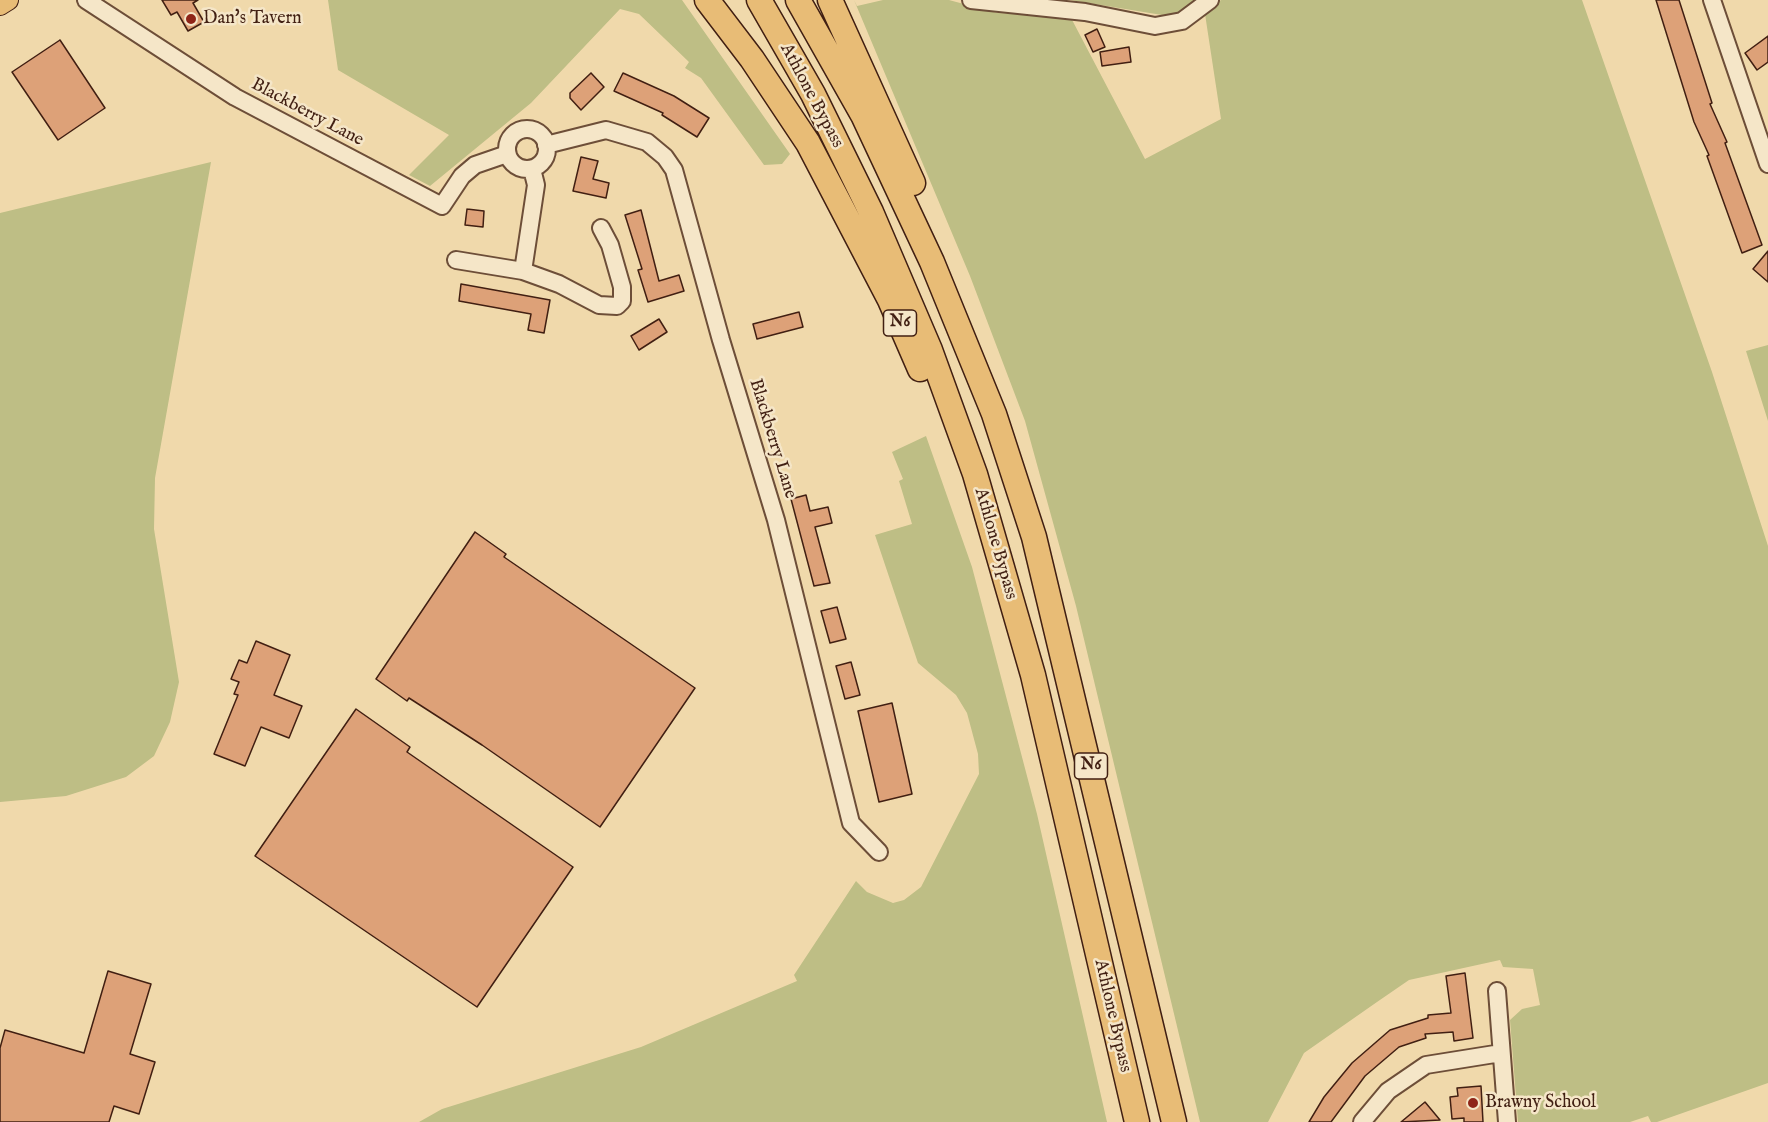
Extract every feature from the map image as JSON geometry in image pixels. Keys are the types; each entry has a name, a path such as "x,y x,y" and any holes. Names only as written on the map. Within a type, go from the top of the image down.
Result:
{"highway":[{"name":"N6","path":"707,0 752,59 808,142 890,300 944,424 1033,675"},
{"name":"Athlone Bypass","path":"759,0 813,94 871,212 930,350 975,474 1033,675 1137,1122"},
{"name":"Athlone Bypass","path":"798,0 863,115 932,262 994,414 1037,549 1174,1122"},
{"name":"N6","path":"830,0 927,214 975,339 994,414"}],"main road":[{"path":"0,5 8,0"}],"street":[{"name":"Blackberry Lane","path":"86,0 236,97 442,206 462,176 475,165 507,154"},
{"path":"971,0 1085,12 1155,26 1182,21 1210,0"},
{"path":"1712,0 1768,164"},
{"path":"529,129 540,135 546,145 545,157 532,169 514,165 507,154 508,142 522,130 529,129"},
{"name":"Blackberry Lane","path":"546,145 606,130 647,142 665,157 674,170 721,340 776,520 851,823 879,852"},
{"path":"523,272 536,185 532,169"},
{"path":"456,260 523,272 559,284 599,305 617,306 622,301 622,287 610,245 601,228"},
{"path":"1497,991 1507,1122"},
{"path":"1362,1122 1388,1091 1426,1065 1502,1053"}],"green space":[{"path":"328,0 682,0 790,154 782,164 764,165 701,78 685,68 689,62 639,14 620,9 531,103 430,186 409,175 449,135 338,70"},
{"path":"854,0 857,6 883,0 949,0 997,13 1070,16 1145,159 1221,119 1205,14 1221,0 1582,0 1712,372 1768,546 1768,1083 1657,1122 1651,1122 1648,1116 1630,1122 1518,1122 1510,1020 1522,1009 1540,1005 1533,969 1503,967 1500,960 1409,980 1377,1002 1304,1053 1268,1122 1200,1122 1076,606 1025,421 970,276"},
{"path":"1070,0 1198,0 1179,13 1162,15"},
{"path":"211,162 155,478 154,529 179,682 170,722 154,756 126,777 66,796 0,802 0,213"},
{"path":"1768,345 1768,421 1746,351"},
{"path":"926,436 972,567 1037,814 1107,1122 419,1122 442,1109 641,1047 797,981 794,975 856,881 867,892 893,903 904,900 921,887 979,774 978,754 967,713 956,695 918,663 875,535 912,524 899,481 903,479 892,452"}],"building":[{"name":"Dan's Tavern","path":"162,0 198,0 193,3 204,22 188,31 177,12 171,15"},
{"path":"1656,0 1679,0 1712,103 1710,104 1727,142 1725,143 1762,245 1742,253 1707,156 1709,155 1694,122"},
{"path":"1097,29 1105,47 1093,52 1085,35"},
{"path":"1768,36 1768,62 1757,70 1745,53"},
{"path":"60,40 105,108 58,140 12,72"},
{"path":"1129,47 1131,62 1102,66 1100,52"},
{"path":"591,73 604,87 581,110 570,98 570,93"},
{"path":"623,73 674,96 709,118 697,137 662,115 663,113 614,91"},
{"path":"581,157 598,161 593,179 609,183 606,198 573,191"},
{"path":"467,209 484,211 483,227 465,225"},
{"path":"641,210 659,281 679,275 684,291 648,302 638,270 642,269 625,215"},
{"path":"1768,251 1768,282 1753,269"},
{"path":"461,284 550,300 544,333 528,330 531,314 459,301"},
{"path":"799,312 803,327 757,339 753,324"},
{"path":"659,319 667,332 639,350 631,336"},
{"path":"806,495 810,511 828,507 832,523 815,527 830,583 814,586 791,499"},
{"path":"475,532 506,554 504,557 695,688 600,827 482,745 409,698 407,701 376,679"},
{"path":"837,607 846,639 830,643 821,611"},
{"path":"256,641 290,655 274,695 302,706 289,738 261,727 245,766 214,754 238,695 234,694 239,682 231,679 239,660 247,663"},
{"path":"851,662 860,695 845,699 836,666"},
{"path":"892,703 912,794 879,802 858,711"},
{"path":"356,709 410,747 407,752 573,867 477,1007 255,856"},
{"path":"108,971 151,984 130,1054 155,1062 139,1114 114,1106 109,1122 0,1122 0,1048 5,1030 84,1053"},
{"path":"1465,973 1473,1038 1454,1041 1453,1032 1425,1034 1426,1038 1399,1047 1365,1076 1331,1122 1309,1122 1324,1097 1352,1063 1390,1030 1428,1018 1428,1015 1451,1013 1446,976"},
{"path":"1481,1086 1483,1122 1464,1122 1464,1118 1452,1119 1450,1097 1458,1096 1457,1088"},
{"path":"1425,1102 1440,1120 1401,1122"}],"place":[{"name":"Dan's Tavern","path":"191,19"},
{"name":"Brawny School","path":"1473,1103"}]}
